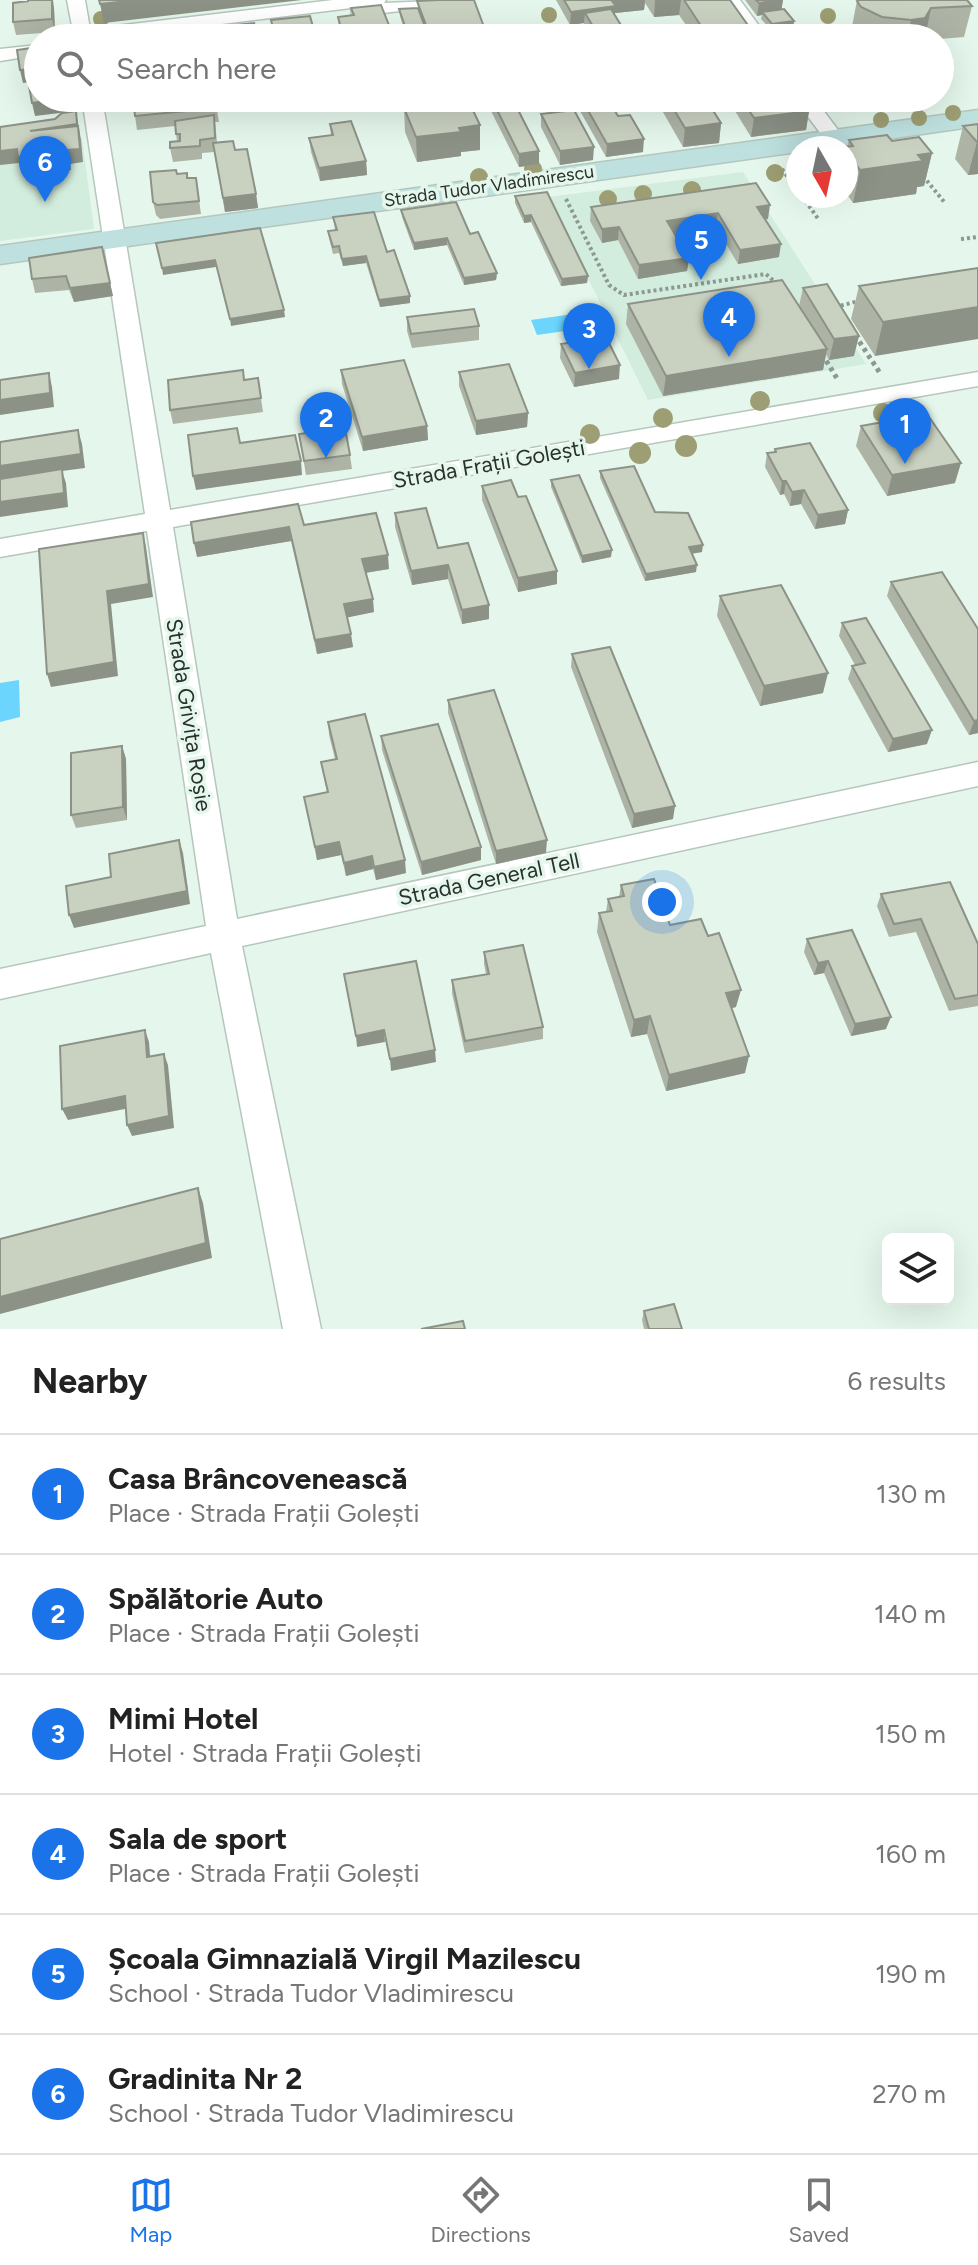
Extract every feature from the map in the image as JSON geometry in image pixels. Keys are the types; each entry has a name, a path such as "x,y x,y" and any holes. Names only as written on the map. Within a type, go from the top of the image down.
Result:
{"street":[{"path":"76,0 77,24"},
{"path":"182,24 377,0"},
{"path":"254,24 451,0"},
{"path":"731,0 749,24"},
{"path":"0,45 24,42"},
{"path":"0,55 24,52"},
{"name":"Strada Grivița Roșie","path":"94,112 224,936 302,1329"},
{"path":"814,112 832,136"},
{"name":"Strada Tudor Vladimirescu","path":"848,136 978,118"},
{"name":"Strada Tudor Vladimirescu","path":"0,255 786,145"},
{"name":"Strada Frații Golești","path":"0,548 978,379"},
{"name":"Strada General Tell","path":"0,984 978,774"}],"path":[{"path":"919,171 945,203"},
{"path":"554,177 609,285 624,295 766,274 782,291"},
{"path":"810,208 819,220"},
{"path":"961,239 978,237"},
{"path":"843,318 835,305 872,299"},
{"path":"852,330 895,393"},
{"path":"815,343 851,401"}],"shaded area":[{"path":"82,138 94,229 0,241 0,148"},
{"path":"743,172 866,364 648,400 548,197"}],"water":[{"path":"580,313 586,328 537,335 531,320"},
{"path":"19,680 20,717 0,722 0,683"}],"building":[{"path":"52,0 52,19 13,22 13,3"},
{"path":"99,0 138,0 100,4"},
{"path":"474,0 483,24 426,24 417,1"},
{"path":"564,0 621,0 612,1 616,6 571,12"},
{"path":"684,0 730,0 747,24 700,24"},
{"path":"859,0 967,0 972,6 931,8 925,18 911,20 882,17 861,7"},
{"path":"381,5 388,24 340,24 338,17 354,15 351,8"},
{"path":"418,8 424,24 404,24 399,9"},
{"path":"611,9 620,24 592,24 585,13"},
{"path":"784,9 794,21 772,24 762,12"},
{"path":"310,16 312,24 272,24 271,20"},
{"path":"24,49 24,70 20,70 17,50"},
{"path":"76,112 77,124 30,131 78,126 80,149 67,150 68,156 51,158 51,153 18,157 17,149 0,151 0,127 55,119 62,113"},
{"path":"135,112 176,112 135,116"},
{"path":"406,112 474,112 480,125 459,128 461,132 416,137"},
{"path":"498,112 519,112 539,151 519,154"},
{"path":"575,112 594,147 560,151 541,114"},
{"path":"589,112 630,115 644,139 607,144"},
{"path":"675,112 714,112 721,123 685,128"},
{"path":"750,112 801,112 754,118"},
{"path":"214,115 215,138 200,140 200,146 170,148 170,142 180,141 175,121"},
{"path":"351,121 366,161 319,168 309,138 333,135 330,124"},
{"path":"978,124 978,142 977,142 963,126"},
{"path":"887,135 892,141 919,137 932,153 918,155 923,161 860,170 858,139"},
{"path":"233,141 235,150 247,149 256,194 223,198 213,143"},
{"path":"176,170 177,174 187,173 187,178 196,178 199,201 157,205 153,202 150,172"},
{"path":"756,183 770,205 757,207 781,244 740,250 718,213 667,221 689,258 639,265 619,227 602,229 591,207"},
{"path":"547,192 588,276 562,279 531,215 524,216 515,196"},
{"path":"456,202 470,234 478,232 497,273 464,278 447,238 414,243 401,210"},
{"path":"374,212 387,252 394,250 410,296 379,300 366,256 342,259 339,246 333,247 328,231 337,230 333,217"},
{"path":"260,228 284,310 230,319 215,260 162,268 156,243"},
{"path":"102,247 110,283 70,288 66,276 32,279 29,258"},
{"path":"978,268 978,307 883,322 859,286"},
{"path":"782,280 827,349 666,376 628,304"},
{"path":"827,284 859,336 834,339 803,288"},
{"path":"474,309 479,326 411,334 407,317"},
{"path":"606,337 620,365 575,373 561,344"},
{"path":"404,360 427,426 362,437 341,370"},
{"path":"509,364 528,413 476,421 459,372"},
{"path":"243,370 244,380 258,378 261,398 170,410 168,380"},
{"path":"49,373 50,393 0,400 0,380"},
{"path":"927,414 961,463 892,475 861,426"},
{"path":"237,428 240,443 295,435 301,461 193,476 188,435"},
{"path":"345,428 350,455 304,461 299,434"},
{"path":"78,430 81,454 0,466 0,442"},
{"path":"810,443 848,510 818,515 804,490 792,492 786,481 782,481 767,453"},
{"path":"634,466 655,512 688,513 703,545 689,547 697,565 646,574 600,471"},
{"path":"62,469 64,493 0,502 0,479"},
{"path":"579,475 612,550 582,556 551,480"},
{"path":"511,480 518,497 526,496 557,571 518,578 482,486"},
{"path":"298,504 304,525 376,513 388,555 362,559 373,599 344,604 351,634 315,640 289,527 194,543 191,522"},
{"path":"426,508 438,548 468,543 489,605 462,610 448,565 411,571 395,513"},
{"path":"143,533 149,584 107,591 114,662 47,674 39,549"},
{"path":"942,572 978,629 978,720 974,721 891,582"},
{"path":"781,585 828,673 764,686 720,596"},
{"path":"866,618 932,730 893,739 852,666 865,663 842,623"},
{"path":"610,647 675,806 634,814 572,654"},
{"path":"494,690 547,840 496,851 448,700"},
{"path":"365,714 405,860 374,867 372,856 344,863 339,842 315,847 304,797 328,792 321,762 337,759 328,722"},
{"path":"438,724 481,847 421,862 381,736"},
{"path":"122,746 123,807 71,815 71,753"},
{"path":"179,840 187,891 69,915 66,886 111,877 109,854"},
{"path":"654,879 670,925 701,919 708,936 719,933 741,990 726,993 749,1056 669,1075 650,1016 634,1020 599,913 612,911 608,899 624,896 621,885"},
{"path":"950,882 978,944 978,995 955,999 921,919 894,924 881,894"},
{"path":"852,930 891,1017 855,1024 828,961 818,963 807,939"},
{"path":"523,945 543,1027 465,1041 452,980 489,974 484,952"},
{"path":"416,961 435,1050 390,1059 384,1030 356,1036 344,974"},
{"path":"145,1030 147,1057 164,1054 169,1116 127,1125 125,1096 62,1109 60,1046"},
{"path":"198,1188 206,1243 0,1297 0,1239"},
{"path":"674,1304 682,1329 649,1329 644,1311"},
{"path":"463,1321 465,1329 421,1329"}],"place":[{"name":"Gradinita Nr 2","path":"45,202"},
{"name":"Școala Gimnazială Virgil Mazilescu","path":"701,280"},
{"name":"Sala de sport","path":"729,357"},
{"name":"Mimi Hotel","path":"589,369"},
{"name":"Spălătorie Auto","path":"326,458"},
{"name":"Casa Brâncovenească","path":"905,464"}]}
